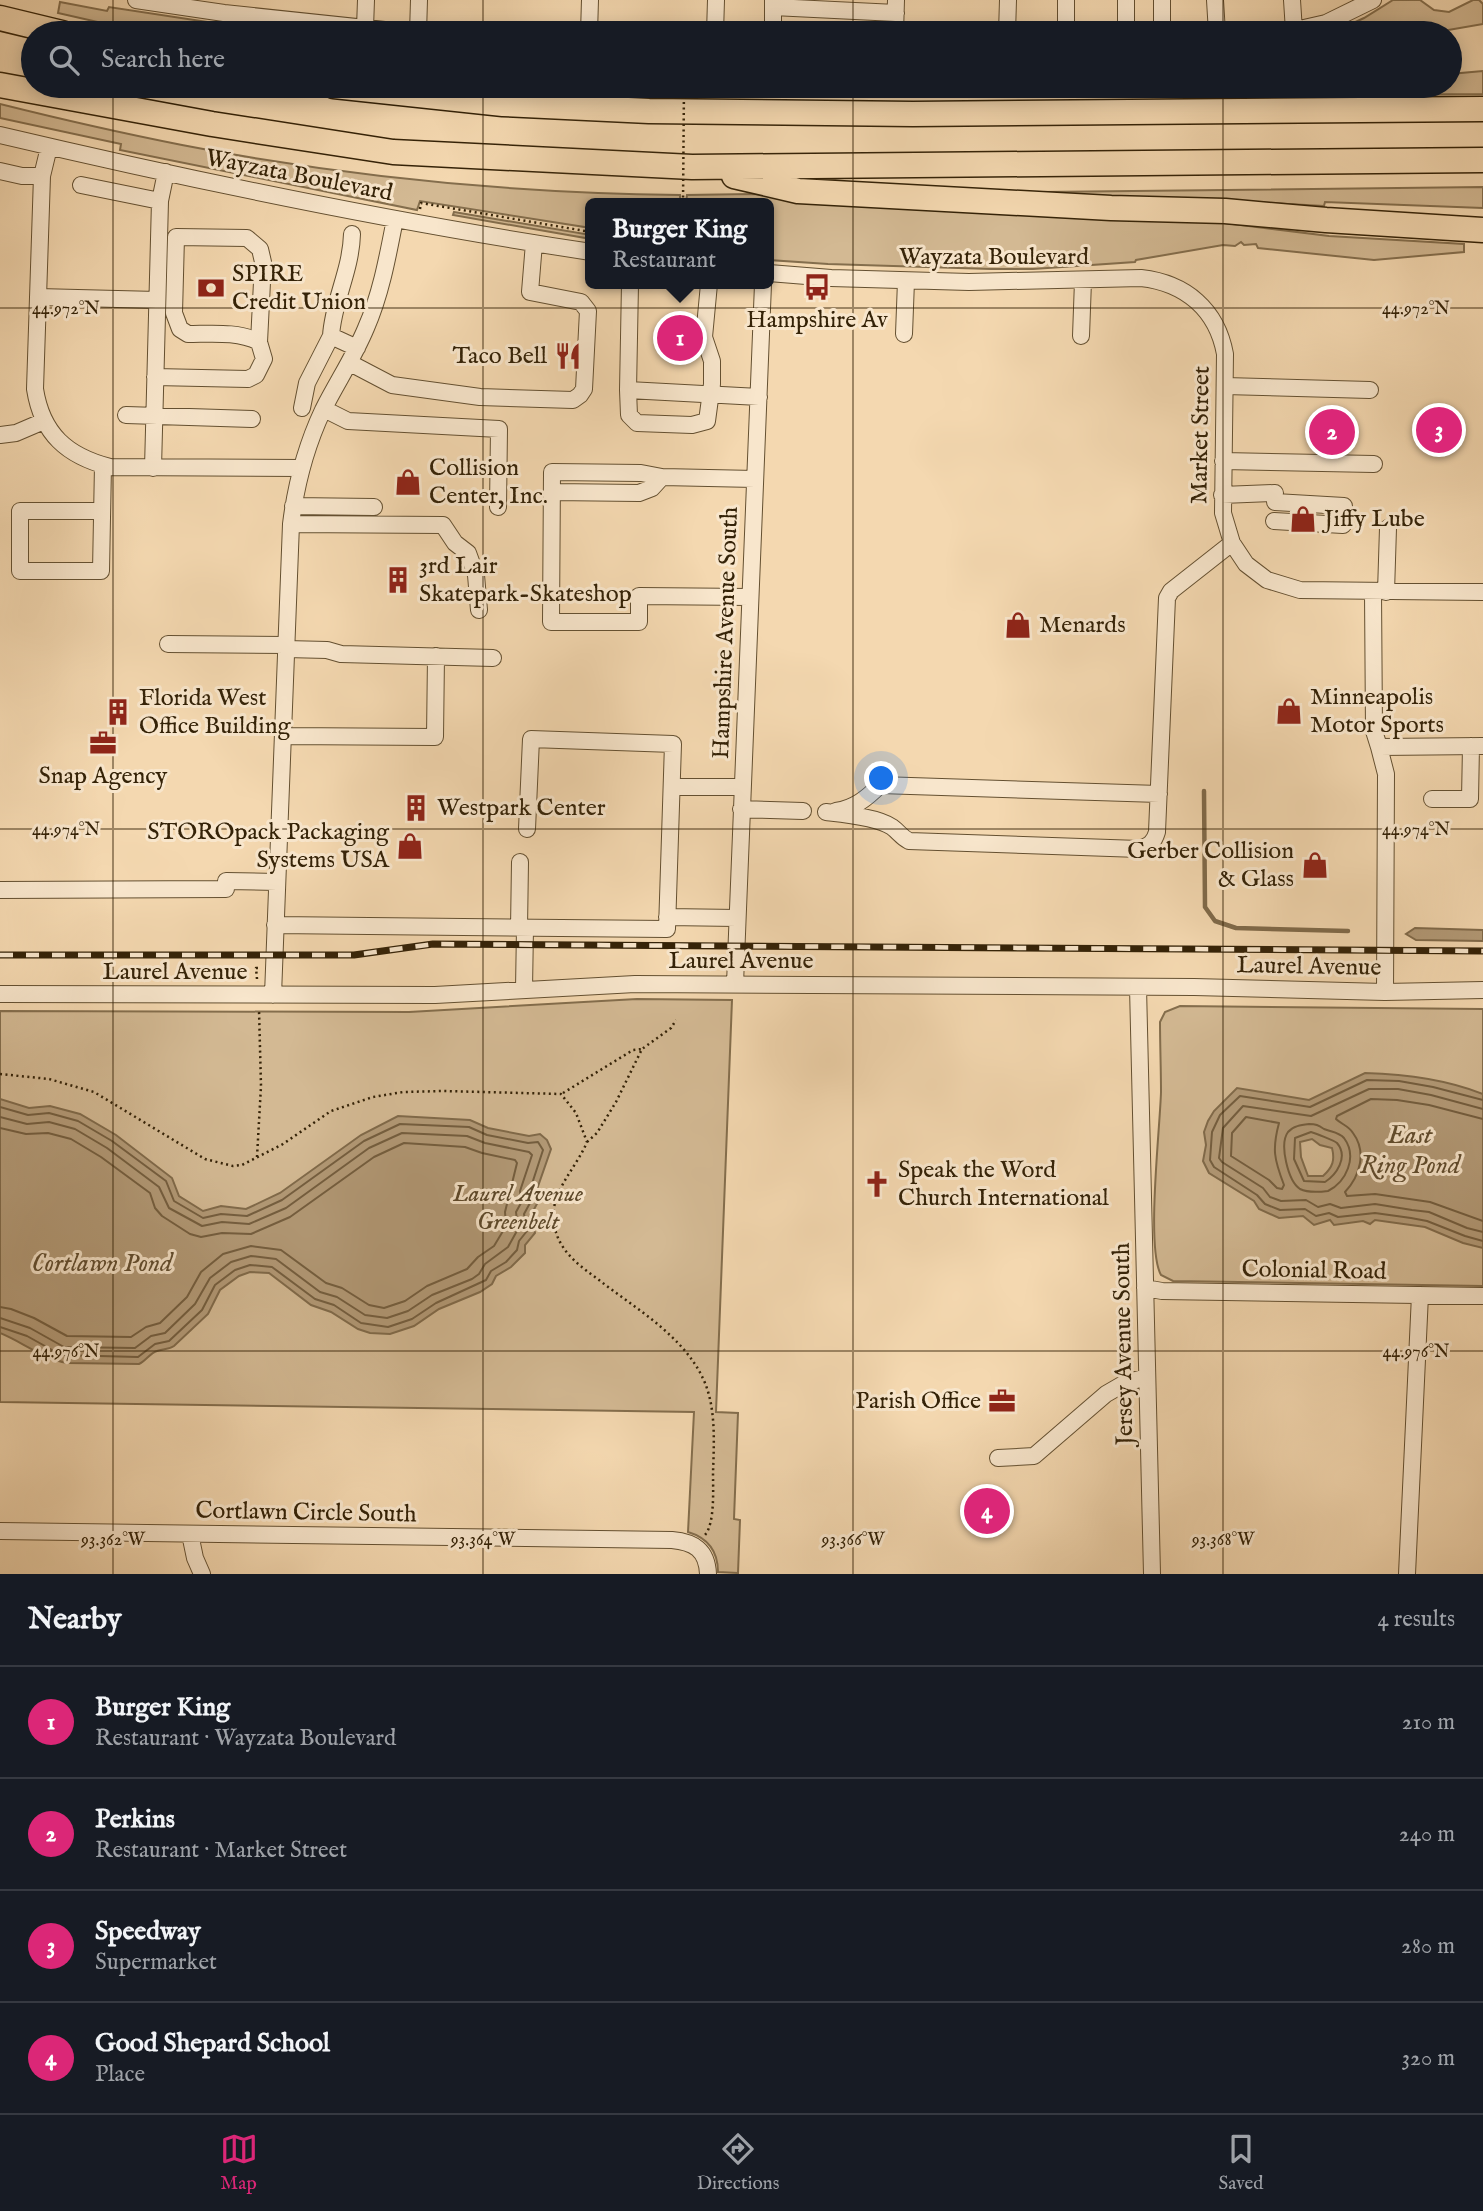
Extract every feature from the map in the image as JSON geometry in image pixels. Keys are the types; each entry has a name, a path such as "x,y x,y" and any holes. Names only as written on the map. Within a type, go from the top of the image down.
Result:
{"highway":[{"path":"0,18 21,23"},
{"path":"0,75 21,80"},
{"path":"0,85 21,89"},
{"path":"73,98 393,152 692,167 1483,160"},
{"path":"88,98 118,106"},
{"path":"444,98 649,111 927,114 1483,109"},
{"path":"692,167 799,191 1111,208 1225,211 1483,230"}],"street":[{"path":"136,0 225,7 318,21"},
{"path":"365,21 366,0"},
{"path":"417,21 419,0"},
{"path":"589,21 590,0"},
{"path":"715,21 716,0"},
{"path":"1008,21 1009,0"},
{"path":"1066,0 1066,21"},
{"path":"1126,0 1126,21"},
{"path":"1162,0 1162,21"},
{"path":"1215,0 1216,21"},
{"path":"1289,21 1292,0"},
{"path":"1330,21 1373,0"},
{"path":"773,4 896,6"},
{"name":"Wayzata Boulevard","path":"0,135 395,219 585,251"},
{"path":"49,147 42,176 35,389 39,411 52,434 71,452 103,466 301,468"},
{"path":"0,171 22,176 42,176"},
{"path":"166,172 160,201 167,237 174,313 180,329 188,334 241,335 259,342"},
{"path":"81,185 160,201"},
{"path":"273,995 290,524 301,468 324,409 367,327 382,278 395,219"},
{"path":"302,408 307,383 331,336 332,318 348,269 352,234"},
{"path":"153,468 158,300 167,237"},
{"path":"155,377 248,379 256,375 261,367 263,351 259,342 263,262 260,249 247,238 167,237"},
{"path":"331,336 392,385 480,397 573,400 584,389 588,311 581,302 530,292 534,243"},
{"name":"Wayzata Boulevard","path":"774,274 906,281 1083,281 1141,278 1166,282 1191,296 1208,312"},
{"path":"904,334 906,281"},
{"path":"1081,336 1083,281"},
{"path":"630,289 629,415 638,423 702,424 707,421 711,395 712,361 704,337 709,289"},
{"name":"Hampshire Avenue South","path":"735,984 763,289"},
{"path":"38,297 158,300"},
{"name":"Market Street","path":"1208,312 1223,343 1225,386 1222,495 1225,526 1246,564 1278,585 1313,591 1483,592"},
{"path":"1225,386 1370,390"},
{"path":"628,390 758,397"},
{"path":"324,409 348,421 499,429 498,507"},
{"path":"126,415 252,419"},
{"path":"0,435 16,433 44,421"},
{"path":"1223,461 1374,464"},
{"path":"102,511 20,511 20,571 101,570 103,466"},
{"path":"750,597 639,596 639,622 551,622 552,472 755,479"},
{"path":"1222,495 1275,507 1344,515"},
{"path":"293,506 374,507"},
{"path":"290,524 443,525 455,543 468,552 476,575 479,610"},
{"path":"1385,992 1386,774 1374,731 1379,592 1388,528"},
{"path":"1159,794 880,785 866,799 848,809 826,812 892,827 899,836 909,841 1139,849 1149,846 1155,840 1157,832 1159,794 1167,598 1171,591 1232,543"},
{"path":"168,643 286,647 327,650 341,654 493,658"},
{"path":"283,736 435,737 436,656"},
{"path":"275,925 667,929 673,744 531,740 527,829"},
{"path":"1379,747 1477,746 1470,799 1432,799"},
{"path":"672,788 742,788"},
{"path":"741,809 803,811"},
{"path":"520,862 524,989"},
{"path":"0,890 277,882"},
{"path":"667,917 737,918"},
{"name":"Laurel Avenue","path":"0,994 435,995 635,984 1138,987 1385,992 1483,990"},
{"name":"Jersey Avenue South","path":"1138,987 1152,1574"},
{"name":"Colonial Road","path":"1145,1288 1162,1291 1483,1296"},
{"path":"1407,1574 1420,1295"},
{"path":"998,1458 1034,1456 1106,1394 1125,1383 1147,1377"},
{"name":"Cortlawn Circle South","path":"0,1531 672,1540 695,1545"},
{"path":"190,1534 195,1558 202,1574"},
{"path":"695,1545 705,1557 708,1574"}],"path":[{"path":"683,198 684,98"},
{"path":"447,207 585,231"},
{"path":"257,1157 261,1086 259,1015"},
{"path":"676,1020 671,1028 642,1049 616,1102 597,1133 587,1142 560,1187 554,1200 554,1226 566,1252 580,1266 665,1331 693,1361 705,1383 712,1416 712,1508 708,1531 695,1545"},
{"path":"0,1074 49,1079 94,1092 196,1154 217,1164 242,1165 283,1144 331,1111 373,1097 403,1092 443,1091 561,1094 633,1050 642,1049"},
{"path":"561,1094 576,1112 587,1142"}],"green space":[{"path":"1393,0 1420,0 1434,10 1449,12 1473,0 1479,0 1483,4 1483,24 1462,28 1462,21 1358,21"},
{"path":"60,2 107,11 109,7 201,21 93,21 58,13"},
{"path":"1483,71 1483,94 1462,94 1462,73"},
{"path":"0,104 159,140 306,166 492,187 680,195 680,198 585,198 585,227 420,201 417,210 120,150 121,144 0,118"},
{"path":"1483,187 1483,208 1325,202 1324,206 1042,198 1042,192"},
{"path":"752,194 1225,223 1329,236 1464,244 1464,252 1374,260 1258,248 1256,244 1244,245 1241,242 1235,246 1223,245 1135,262 1033,269 774,260 774,198 687,198 687,195"},
{"path":"454,212 585,234 585,238 453,215"},
{"name":"Laurel Avenue Greenbelt","path":"637,999 732,1000 716,1412 738,1413 734,1519 740,1520 738,1573 718,1572 711,1546 688,1532 694,1412 0,1402 0,1011 409,1012"},
{"path":"1180,1006 1483,1009 1483,1286 1173,1281 1161,1275 1157,1261 1154,1215 1161,1092 1160,1022 1165,1012"}],"water":[{"path":"1415,928 1483,930 1483,941 1416,940 1406,934"},
{"name":"East Ring Pond","path":"1365,1073 1425,1078 1483,1094 1483,1248 1463,1243 1425,1227 1375,1220 1370,1224 1363,1221 1334,1225 1330,1220 1314,1225 1303,1216 1279,1218 1259,1209 1254,1201 1209,1173 1203,1161 1206,1145 1204,1132 1214,1111 1237,1088 1309,1100","holes":["1312,1139 1320,1145 1332,1148 1332,1163 1323,1176 1308,1176 1301,1157 1300,1142"]},
{"name":"Cortlawn Pond","path":"0,1099 29,1108 50,1106 80,1114 116,1135 172,1178 179,1196 203,1211 221,1206 246,1209 280,1193 361,1135 398,1116 470,1120 488,1128 529,1136 540,1134 551,1149 535,1195 538,1202 531,1215 535,1233 525,1245 525,1253 480,1292 439,1309 414,1326 390,1334 370,1333 358,1329 331,1312 311,1305 269,1273 250,1272 239,1276 220,1290 208,1314 174,1346 155,1352 139,1364 67,1363 41,1354 0,1333"}],"waterway":[{"path":"1204,791 1205,907 1215,921 1236,928 1348,931"}],"railway":[{"path":"0,955 354,955 433,944 1483,951"}],"place":[{"name":"Hampshire Av","path":"817,287"},
{"name":"SPIRE Credit Union","path":"211,288"},
{"name":"Burger King","path":"680,338"},
{"name":"Taco Bell","path":"568,356"},
{"name":"Speedway","path":"1439,430"},
{"name":"Perkins","path":"1332,432"},
{"name":"Collision Center, Inc.","path":"408,482"},
{"name":"Jiffy Lube","path":"1303,519"},
{"name":"3rd Lair Skatepark-Skateshop","path":"398,580"},
{"name":"Menards","path":"1018,625"},
{"name":"Minneapolis Motor Sports","path":"1289,711"},
{"name":"Florida West Office Building","path":"118,712"},
{"name":"Snap Agency","path":"103,743"},
{"name":"Westpark Center","path":"416,808"},
{"name":"STOROpack Packaging Systems USA","path":"410,846"},
{"name":"Gerber Collision & Glass","path":"1315,865"},
{"name":"Speak the Word Church International","path":"877,1184"},
{"name":"Parish Office","path":"1002,1401"},
{"name":"Good Shepard School","path":"987,1511"}]}
